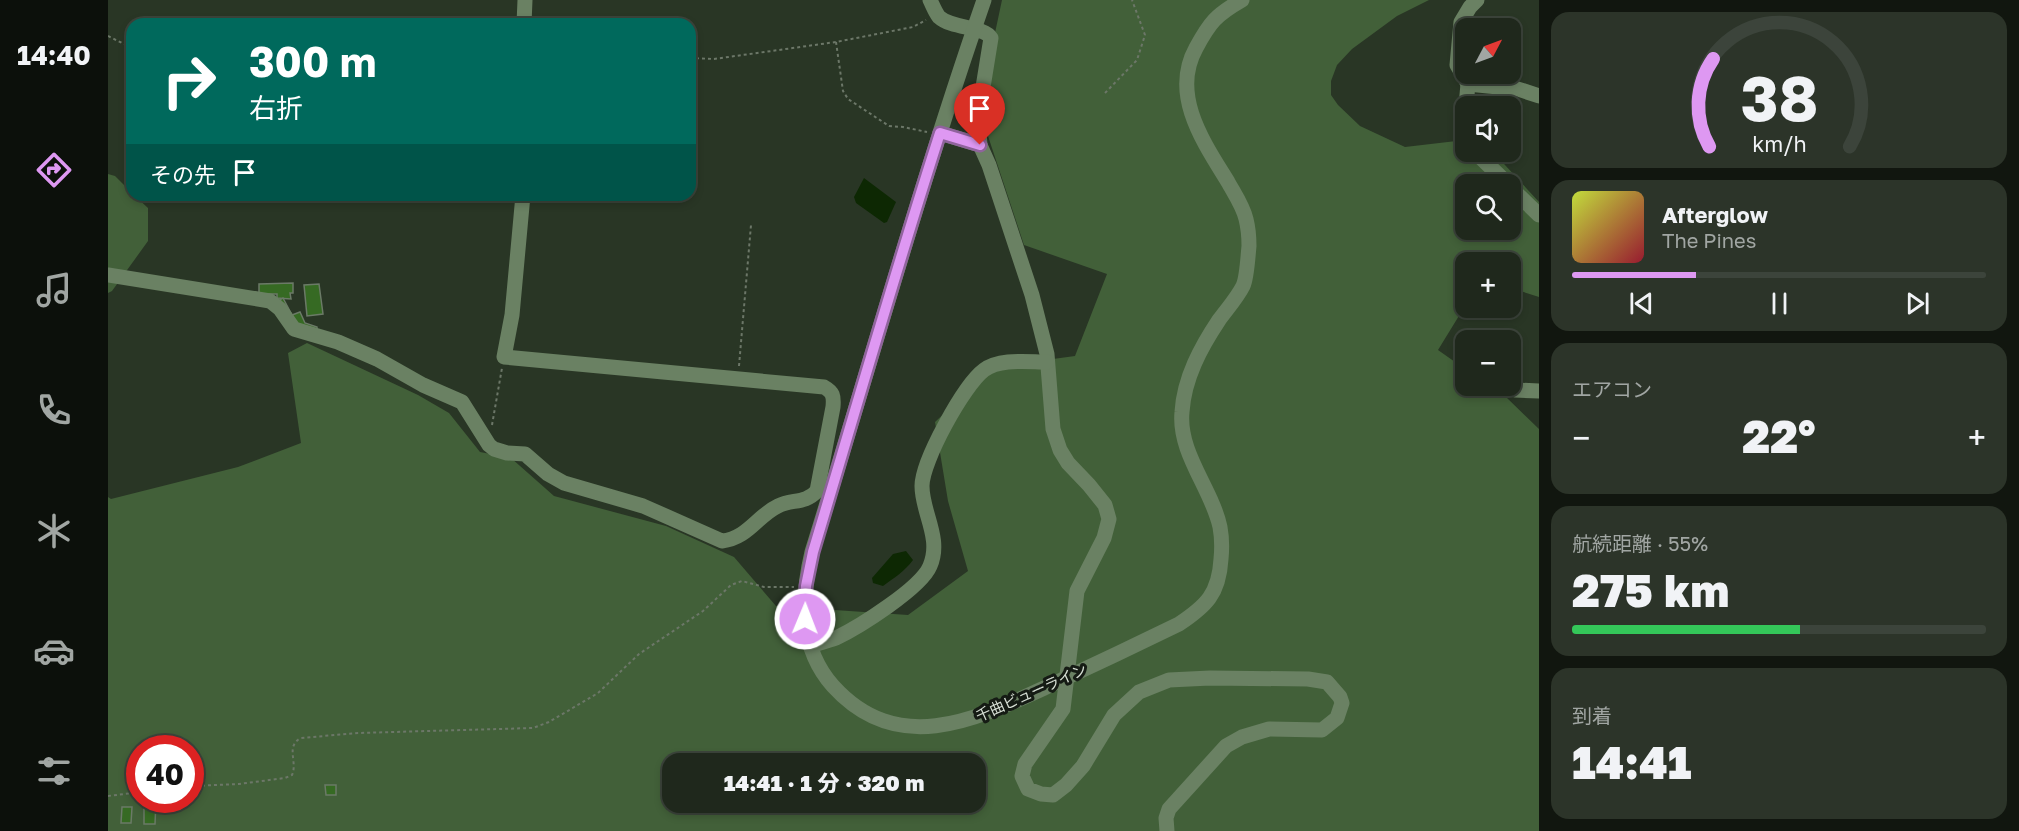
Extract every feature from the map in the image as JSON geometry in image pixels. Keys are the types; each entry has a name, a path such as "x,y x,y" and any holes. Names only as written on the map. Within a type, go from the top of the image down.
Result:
{"street":[{"path":"524,18 525,0"},
{"path":"930,0 937,15 946,22 987,32 991,38 978,118 980,145 989,165 1032,295 1047,354 1053,429 1060,450 1068,463 1105,505 1109,519 1104,538 1077,591 1063,709 1025,764 1022,776 1028,789 1041,794 1053,795 1066,785 1083,766 1114,715 1139,692 1169,680 1308,679 1327,682 1342,703 1337,718 1322,730 1269,729 1242,737 1226,746 1169,809 1166,818 1167,831"},
{"name":"千曲ビューライン","path":"984,0 906,238 813,552 806,586 805,619 810,646 817,664 827,679 852,703 879,718 908,726 958,723 986,714 1068,677 1179,624 1201,609 1216,585 1221,566 1220,527 1189,451 1182,412 1188,381 1197,357 1244,285 1249,245 1246,218 1237,197 1202,140 1193,120 1187,99 1186,75 1192,55 1215,18 1242,0"},
{"path":"1463,18 1477,0"},
{"path":"1467,96 1468,84 1518,89 1539,96"},
{"path":"940,133 980,145"},
{"path":"1485,162 1497,174"},
{"path":"1521,198 1539,215"},
{"path":"108,275 270,301 280,309 294,329 338,342 377,359 423,386 462,402 494,449 507,453 525,454 548,474 564,483 643,506 722,541 731,540 755,526 776,506 786,502 806,500 817,491 834,396 831,390 824,387 504,357 512,315 522,201"},
{"path":"810,646 836,638 865,622 916,584 931,565 935,541 923,495 924,473 928,459 966,389 984,369 996,365 1047,362"},
{"path":"1521,390 1539,392"}],"path":[{"path":"1105,93 1137,60 1145,35 1132,0"},
{"path":"696,58 714,59 836,42 913,27 937,15"},
{"path":"108,36 126,45"},
{"path":"836,42 843,91 848,99 890,126 940,133"},
{"path":"738,379 752,225"},
{"path":"483,436 491,428 495,416 504,357"},
{"path":"204,785 239,784 292,775 294,772 292,747 301,738 533,728 549,722 598,693 639,654 703,611 731,585 742,581 764,587 806,586"},
{"path":"108,796 126,794"}],"shaded area":[{"path":"1002,0 1429,0 1397,16 1352,49 1337,65 1331,81 1331,95 1360,126 1405,147 1455,141 1455,162 1502,162 1513,174 1455,174 1455,240 1521,240 1521,182 1539,202 1539,297 1521,291 1521,252 1455,252 1455,318 1458,318 1438,350 1455,362 1455,396 1504,396 1539,429 1539,831 108,831 108,497 111,499 238,467 301,443 288,353 307,343 418,395 449,413 480,452 511,458 554,496 666,526 734,557 776,606 908,615 968,571 948,501 935,422 994,367 1075,356 1107,274 1024,245 988,136 992,47"},
{"path":"108,174 115,176 126,187 126,201 140,201 148,208 148,241 112,291 108,293"},
{"path":"864,178 896,202 887,222 884,223 856,203 854,197"},
{"path":"906,551 913,560 906,568 883,586 873,583 872,578 893,554"}],"building":[{"path":"293,283 291,299 277,298 277,294 259,294 259,284"},
{"path":"319,284 323,314 307,316 304,285"},
{"path":"283,298 292,315 300,312 305,323 317,329 297,326 280,300"},
{"path":"325,785 336,785 336,795 326,795"},
{"path":"122,807 126,807 126,813 132,813 131,823 121,823"},
{"path":"144,813 155,813 155,824 144,824"}],"route":[{"path":"805,619 807,573 906,238 940,133 980,145"}]}
